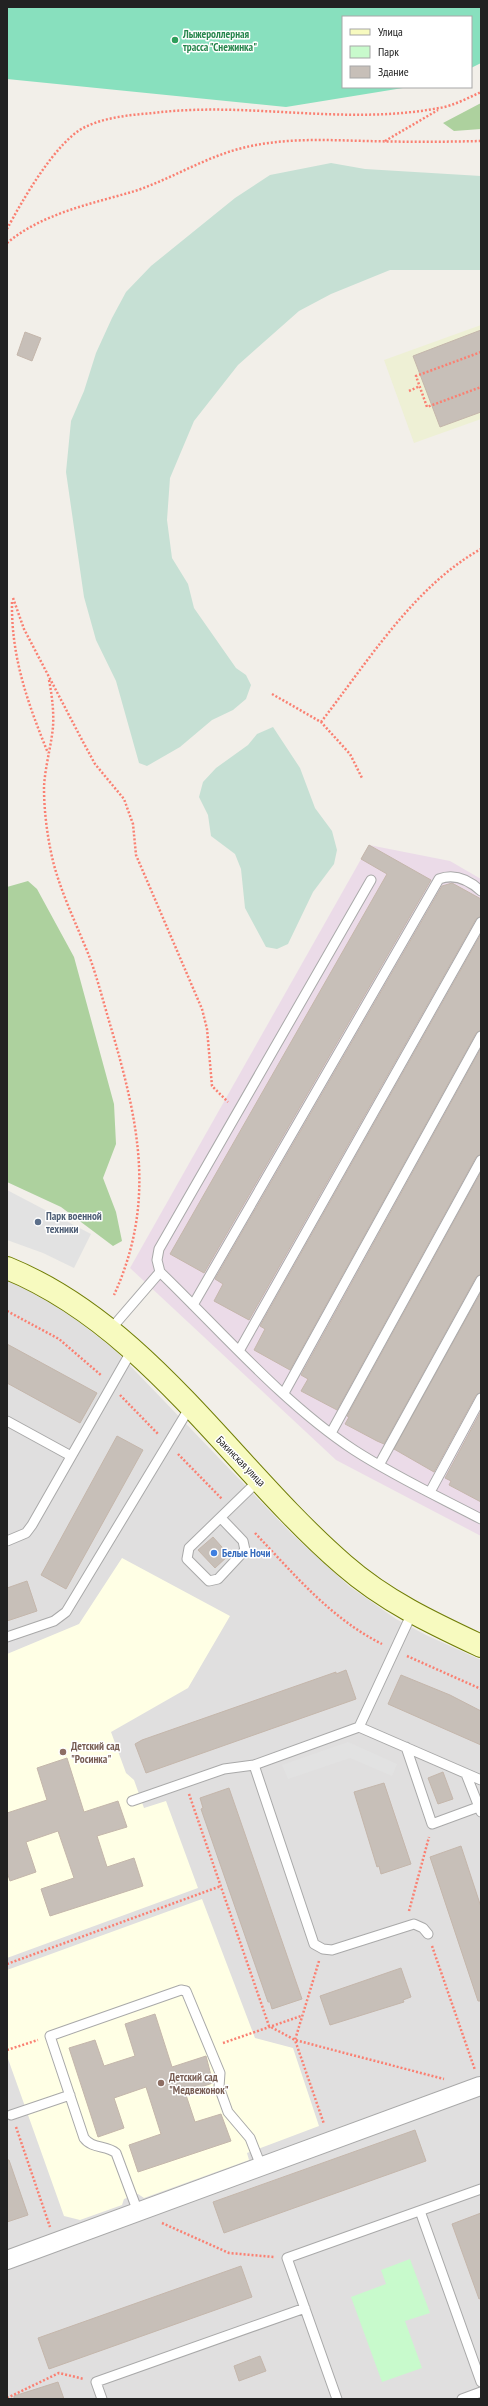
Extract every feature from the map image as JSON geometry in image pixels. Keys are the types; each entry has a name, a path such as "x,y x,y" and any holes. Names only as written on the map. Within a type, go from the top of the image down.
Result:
{"street":[{"name":"Бакинская улица","path":"7,1268 58,1292 110,1330 190,1407 259,1480 343,1564 372,1588 412,1613 481,1646"},
{"path":"7,2260 329,2140 480,2087"}],"lane":[{"path":"193,1305 439,879 448,875 456,876 481,891"},
{"path":"371,880 159,1249 156,1260 160,1272 238,1351 331,1433 379,1465 481,1519"},
{"path":"238,1351 481,922"},
{"path":"284,1393 481,1036"},
{"path":"331,1433 481,1160"},
{"path":"110,1330 160,1272"},
{"path":"379,1465 481,1280"},
{"path":"7,1541 26,1533 32,1526 132,1350"},
{"path":"430,1492 481,1398"},
{"path":"7,1637 54,1621 66,1612 190,1407"},
{"path":"7,1421 71,1456"},
{"path":"221,1518 243,1541 245,1550 218,1579 209,1581 187,1559 187,1552 221,1518 259,1480"},
{"path":"359,1727 412,1613"},
{"path":"132,1801 224,1769 254,1765 359,1727 481,1780"},
{"path":"406,1747 432,1824 480,1808 466,1774"},
{"path":"254,1765 314,1944 323,1949 332,1950 404,1926 418,1926 428,1934"},
{"path":"138,2212 116,2152 112,2149 87,2142 50,2036 180,1990 186,1991 189,1995 204,2036 211,2047 220,2073 219,2087 228,2112 250,2138 261,2166"},
{"path":"12,2115 70,2095"},
{"path":"337,2399 287,2258 481,2189"},
{"path":"420,2211 481,2382"},
{"path":"102,2399 96,2382 305,2308"},
{"path":"462,2399 481,2392"}],"path":[{"path":"385,141 440,108 481,92"},
{"path":"7,229 44,170 65,143 84,127 121,116 172,110 222,108 310,114 370,115 440,108"},
{"path":"7,243 43,219 137,190 177,175 213,158 249,146 278,142 313,140 481,141"},
{"path":"481,352 416,376 427,407 481,387"},
{"path":"409,391 420,386"},
{"path":"321,722 419,598 468,556 481,549"},
{"path":"49,755 22,687 12,625 13,598 24,629 49,680 95,764 124,799 132,824 136,855 202,1009 207,1029 212,1086 224,1100 240,1109"},
{"path":"49,680 53,706 49,755 44,786 45,812 53,858 91,962 129,1091 138,1137 139,1205 136,1230 125,1270 114,1294"},
{"path":"272,694 321,722 350,754 362,778"},
{"path":"185,1782 269,2026 295,2040 448,2080"},
{"path":"404,1926 432,1824"},
{"path":"7,1964 221,1886"},
{"path":"428,1934 480,2087"},
{"path":"323,1949 295,2040 329,2140"},
{"path":"211,2047 302,2016"},
{"path":"7,2050 50,2036"},
{"path":"12,2115 56,2243"},
{"path":"138,2212 229,2253 287,2258"},
{"path":"7,2398 59,2373 96,2382"}],"shaded area":[{"path":"331,163 365,169 481,176 481,270 390,270 331,294 299,311 238,365 194,421 170,478 167,520 172,558 188,584 194,608 236,668 246,675 251,685 246,699 233,710 212,720 180,747 147,766 139,763 116,681 96,640 84,597 66,472 71,421 84,391 96,353 112,318 126,292 151,266 235,198 270,175"},
{"path":"481,325 481,419 414,443 384,360"},
{"path":"273,727 300,768 315,808 332,831 337,850 334,864 313,892 288,944 277,949 266,947 245,908 241,869 235,854 211,836 208,815 199,797 203,782 216,768 248,745 257,734"},
{"path":"369,845 450,861 481,879 481,1536 336,1460 130,1268"},
{"name":"Парк военной техники","path":"7,1190 91,1234 74,1268 43,1253 7,1240"},
{"path":"7,1280 57,1305 114,1349 292,1534 349,1586 396,1619 426,1635 481,1660 481,2399 7,2399"},
{"name":"Детский сад \"Росинка\"","path":"122,1558 230,1616 188,1688 111,1732 126,1773 134,1780 144,1808 166,1801 198,1888 7,1958 7,1654 79,1624"},
{"path":"348,1742 397,1764 392,1776 350,1758 288,1779 282,1765"},
{"name":"Детский сад \"Медвежонок\"","path":"202,1899 255,2038 293,2048 319,2126 247,2153 249,2160 144,2198 138,2194 124,2199 122,2205 80,2220 64,2216 7,2056 7,1970"}],"green space":[{"name":"Лыжероллерная трасса \"Снежинка\"","path":"7,7 481,7 481,63 472,68 472,16 342,16 342,88 403,88 286,107 7,79"},
{"path":"481,103 481,129 454,131 443,123"},
{"path":"28,881 37,889 74,957 114,1104 116,1144 103,1178 116,1212 122,1241 113,1246 61,1207 7,1182 7,887"},
{"path":"410,2259 430,2313 405,2321 422,2368 382,2382 351,2297 386,2284 381,2270"}],"building":[{"path":"481,330 481,412 440,427 413,356"},
{"path":"25,332 41,338 32,361 17,355"},
{"path":"369,845 431,880 204,1273 170,1254 387,874 361,859"},
{"path":"452,883 481,899 481,916 476,919 249,1320 214,1301 223,1284 215,1279 442,886"},
{"path":"481,934 481,1030 476,1033 290,1370 254,1350 265,1329 260,1326"},
{"path":"481,1048 481,1154 476,1157 337,1410 301,1391 308,1379 301,1375"},
{"path":"481,1172 481,1274 476,1277 384,1444 345,1424 349,1417 347,1416"},
{"path":"481,1292 481,1392 476,1395 434,1472 394,1449"},
{"path":"7,1344 97,1393 80,1423 7,1383"},
{"path":"481,1411 481,1502 449,1485 451,1481 445,1478"},
{"path":"117,1436 143,1450 66,1589 41,1575"},
{"name":"Белые Ночи","path":"213,1537 229,1555 215,1568 198,1550"},
{"path":"27,1581 37,1611 7,1621 7,1588"},
{"path":"346,1670 356,1699 146,1773 135,1744 142,1740 336,1672 336,1674"},
{"path":"401,1675 450,1695 481,1711 481,1745 388,1704"},
{"path":"67,1758 84,1812 118,1801 127,1827 97,1836 107,1867 134,1858 143,1886 50,1916 41,1889 74,1878 58,1831 26,1842 36,1872 10,1881 7,1872 7,1813 47,1800 37,1768"},
{"path":"443,1772 453,1799 438,1804 428,1778"},
{"path":"384,1783 411,1864 381,1874 379,1866 377,1867 354,1792"},
{"path":"229,1788 302,1999 272,2009 270,2002 268,2002 201,1809 203,1808 200,1798"},
{"path":"461,1846 481,1907 481,2001 478,2001 430,1857"},
{"path":"401,1968 411,1997 403,2000 404,2002 330,2025 320,1996"},
{"path":"155,2014 172,2067 206,2056 213,2083 185,2092 195,2122 221,2114 231,2141 138,2172 129,2145 161,2134 146,2087 114,2098 124,2128 98,2137 69,2048 95,2040 104,2066 135,2056 125,2024"},
{"path":"415,2130 426,2161 224,2233 213,2202"},
{"path":"7,2160 9,2160 28,2215 7,2222"},
{"path":"481,2213 481,2298 479,2299 452,2224"},
{"path":"241,2266 252,2297 49,2369 38,2338"},
{"path":"260,2356 266,2371 239,2381 234,2366"},
{"path":"58,2382 64,2399 14,2399 14,2396"}],"place":[{"name":"Лыжероллерная трасса \"Снежинка\"","path":"175,40"},
{"name":"Парк военной техники","path":"38,1222"},
{"name":"Белые Ночи","path":"214,1553"},
{"name":"Детский сад \"Росинка\"","path":"63,1752"},
{"name":"Детский сад \"Медвежонок\"","path":"161,2083"}]}
